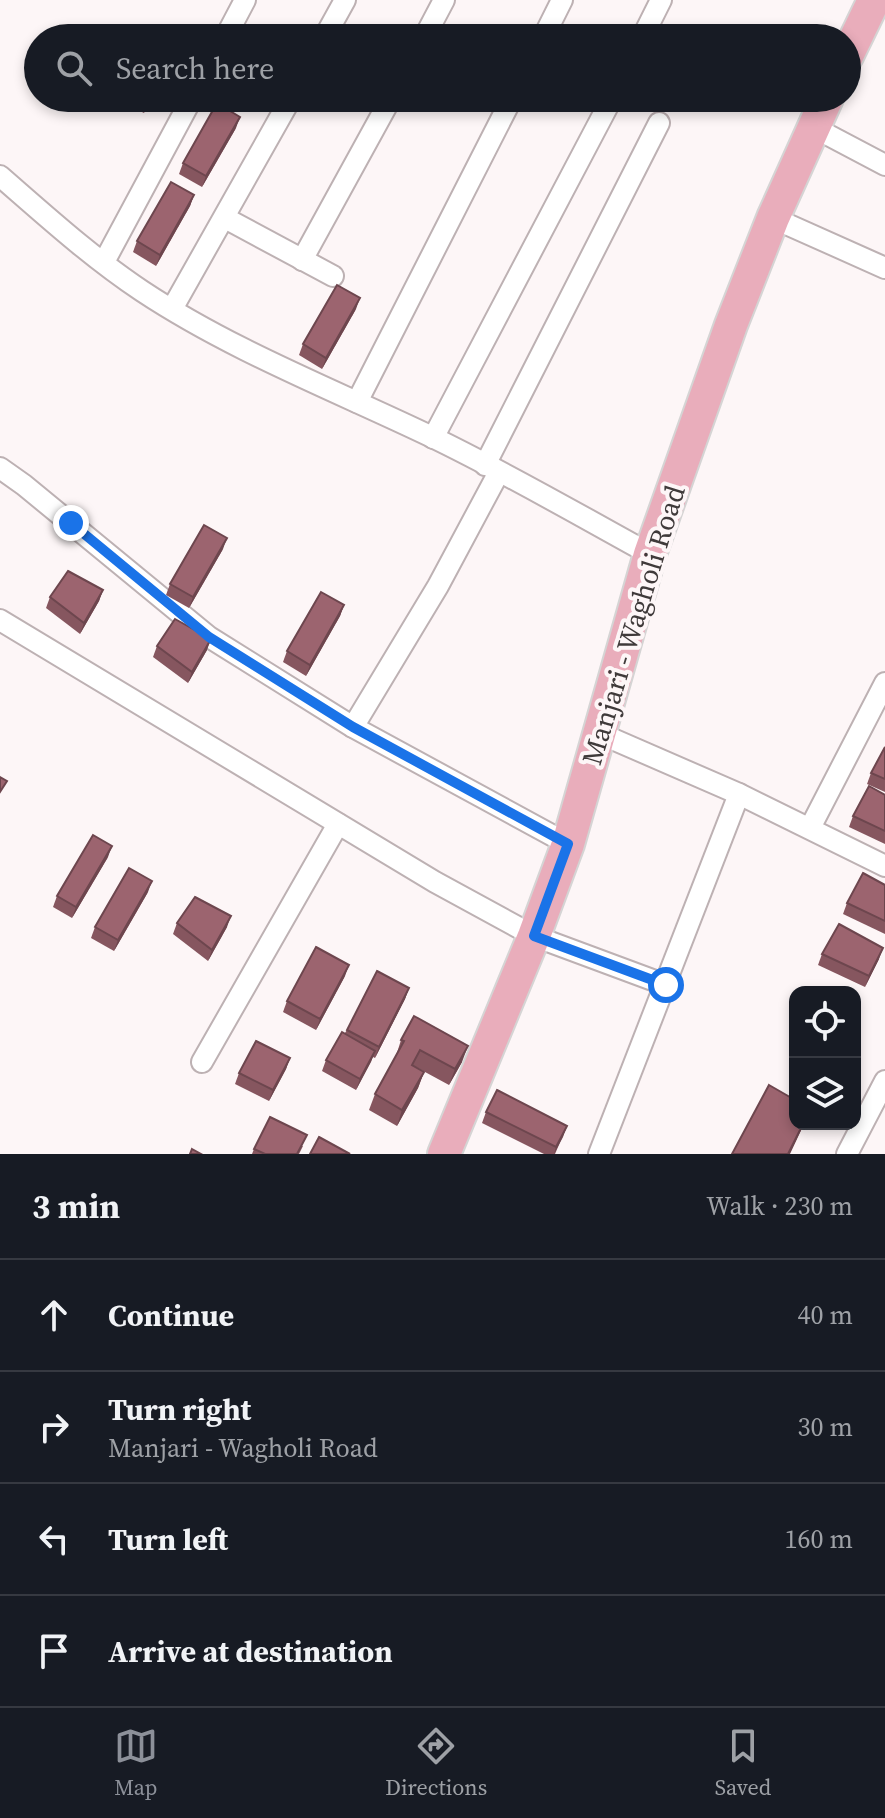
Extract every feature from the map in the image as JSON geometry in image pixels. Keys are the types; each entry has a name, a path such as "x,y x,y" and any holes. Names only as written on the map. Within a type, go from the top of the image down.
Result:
{"main road":[{"path":"861,27 874,0"},
{"name":"Manjari - Wagholi Road","path":"444,1154 534,936 568,844 650,554 773,218 820,112"}],"street":[{"path":"232,24 245,0"},
{"path":"332,24 345,0"},
{"path":"431,24 444,0"},
{"path":"550,24 562,0"},
{"path":"649,24 661,0"},
{"path":"104,262 184,112"},
{"path":"172,309 283,112"},
{"path":"302,260 383,112"},
{"path":"357,402 505,112"},
{"path":"433,438 605,112"},
{"path":"353,727 438,586 659,123"},
{"path":"813,127 885,165"},
{"path":"0,176 64,233 172,309 213,333 433,438 650,554"},
{"path":"225,218 333,276"},
{"path":"773,218 885,268"},
{"path":"0,468 209,637 353,727 568,844"},
{"path":"0,620 338,824 534,936 666,985"},
{"path":"810,828 885,683"},
{"path":"601,734 739,794 885,866"},
{"path":"599,1154 739,794"},
{"path":"202,1062 338,824"},
{"path":"847,1154 885,1081"}],"building":[{"path":"212,112 232,112 240,117 206,176 183,163"},
{"path":"171,182 194,195 160,255 137,241"},
{"path":"337,285 360,298 326,358 303,344"},
{"path":"204,525 227,538 193,597 170,584"},
{"path":"68,571 103,590 84,623 50,597"},
{"path":"321,592 344,605 310,665 287,651"},
{"path":"175,619 211,639 192,672 157,646"},
{"path":"885,747 885,779 871,773"},
{"path":"0,777 7,781 0,792"},
{"path":"869,786 885,795 885,831 853,816"},
{"path":"93,835 112,846 76,907 57,896"},
{"path":"129,868 152,881 118,940 95,927"},
{"path":"863,873 885,885 885,921 847,903"},
{"path":"195,897 231,916 212,950 177,923"},
{"path":"839,924 883,948 869,976 822,954"},
{"path":"316,947 349,965 320,1019 287,1001"},
{"path":"377,971 409,988 379,1047 347,1030"},
{"path":"414,1016 468,1046 455,1069 420,1050 412,1065 424,1072 402,1110 375,1094"},
{"path":"342,1032 375,1051 360,1079 326,1060"},
{"path":"256,1041 290,1058 273,1090 239,1073"},
{"path":"769,1085 789,1097 789,1130 800,1130 788,1154 732,1154"},
{"path":"497,1090 567,1126 556,1147 486,1112"},
{"path":"270,1117 307,1135 297,1154 265,1154 254,1149"},
{"path":"319,1137 350,1154 310,1154"}],"route":[{"path":"71,523 209,637 353,727 568,844 534,936 666,985"}]}
